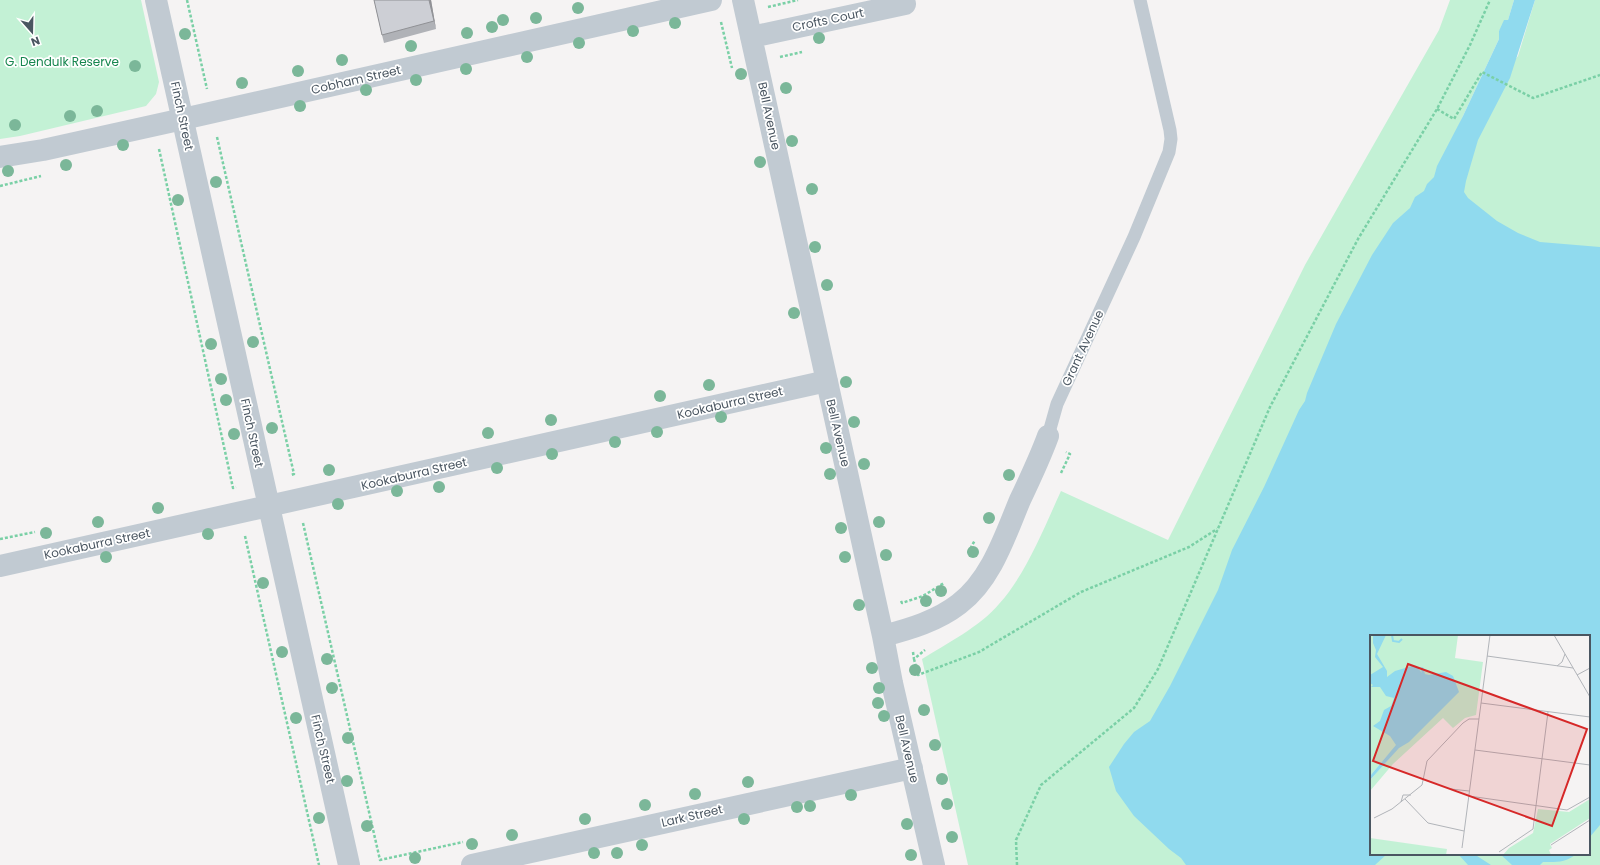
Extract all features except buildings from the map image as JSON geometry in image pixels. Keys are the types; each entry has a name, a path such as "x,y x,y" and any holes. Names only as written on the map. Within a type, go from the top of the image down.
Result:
{"street":[{"name":"Finch Street","path":"156,0 349,865"},
{"name":"Cobham Street","path":"0,157 43,150 711,0"},
{"name":"Bell Avenue","path":"743,0 883,636 892,683 934,865"},
{"name":"Crofts Court","path":"751,37 904,4"},
{"name":"Kookaburra Street","path":"0,566 827,381"},
{"name":"Grant Avenue","path":"883,636 907,629 945,614 972,592 996,557 1047,439"},
{"name":"Lark Street","path":"472,865 912,768"}],"lane":[{"name":"Grant Avenue","path":"1047,439 1057,404 1134,238 1169,152 1172,139 1140,0"}],"path":[{"path":"187,0 212,112"},
{"path":"768,7 798,0"},
{"path":"1017,865 1016,840 1041,784 1134,708 1158,669 1270,407 1358,239 1437,109 1470,45 1490,0"},
{"path":"1437,109 1454,119 1482,72 1534,98 1600,75"},
{"path":"1047,439 1070,454 1058,479"},
{"path":"303,523 380,860 465,841"},
{"path":"900,595 918,676 979,652 1081,592 1189,547 1218,529"},
{"path":"967,555 978,535"},
{"path":"245,536 319,865"},
{"path":"902,603 923,596 948,581"},
{"path":"914,658 926,649"}],"green space":[{"name":"G. Dendulk Reserve","path":"0,0 141,0 159,82 156,94 146,106 20,136 0,139"},
{"path":"1450,0 1514,0 1508,20 1499,31 1499,39 1456,131 1518,56 1535,0 1600,0 1600,865 968,865 922,659 983,620 1009,592 1026,565 1061,491 1168,540 1305,265 1439,30"}],"water":[{"path":"1514,0 1535,0 1510,78 1478,140 1464,192 1468,198 1497,221 1518,233 1540,242 1600,247 1600,825 1590,837 1590,635 1370,635 1370,855 1386,855 1375,865 1186,865 1181,858 1169,849 1134,816 1116,791 1109,767 1134,732 1150,721 1170,686 1218,590 1232,550 1264,487 1299,410 1305,401 1336,324 1372,255 1393,223 1410,208 1415,197 1424,191 1427,184 1434,177 1437,166 1463,116 1499,39 1499,31 1504,20 1508,20"},
{"path":"1459,855 1476,855 1491,865 1468,865"},
{"path":"1501,855 1575,855 1565,860 1557,862 1543,862 1540,865 1512,865"}]}
